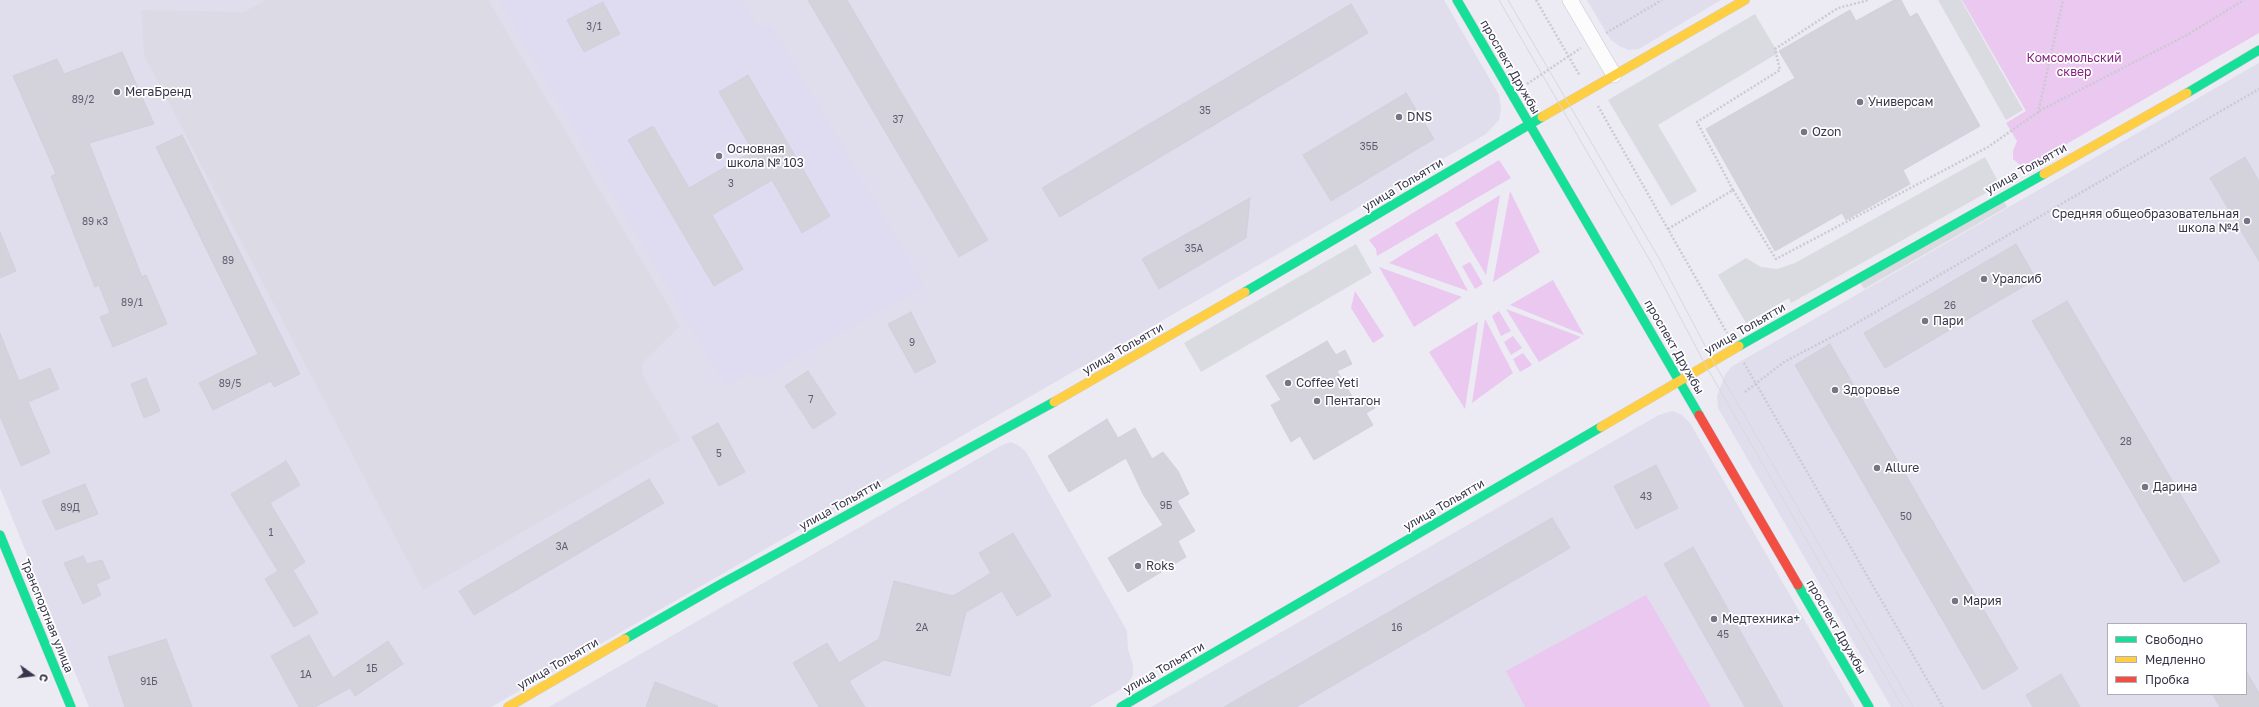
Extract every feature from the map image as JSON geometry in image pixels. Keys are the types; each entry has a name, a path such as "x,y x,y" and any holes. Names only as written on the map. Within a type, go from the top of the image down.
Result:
{"street":[{"name":"проспект Дружбы","path":"1457,0 1869,707"},
{"path":"1570,0 1614,75"},
{"name":"улица Тольятти","path":"508,707 721,584 1093,381 1530,124 1745,0"},
{"name":"улица Тольятти","path":"1121,707 1735,348 2160,109 2259,50"},
{"name":"Транспортная улица","path":"0,534 71,707"}],"path":[{"path":"1536,0 1943,707"},
{"path":"1513,95 1568,55 1662,0"},
{"path":"1869,0 1838,8 1775,48 1780,70 1696,122 1733,190 1776,259 1988,147 2038,113 2186,35 2244,0"},
{"path":"2038,113 2062,0"},
{"path":"1745,392 1784,362 1843,331 2259,89"},
{"path":"1668,229 1733,190"}],"shaded area":[{"path":"0,0 1444,0 1499,95 1501,109 1499,120 1486,134 491,707 89,707 0,488"},
{"path":"266,0 488,0 680,326 643,362 642,374 680,440 423,590 144,55 141,10 244,12"},
{"name":"Основная школа № 103","path":"499,0 742,0 757,26 771,25 924,286 759,379 754,371 726,386"},
{"path":"1587,0 1721,0 1639,49 1629,50 1619,46 1610,39"},
{"path":"1938,0 1961,0 2023,110 2006,120"},
{"path":"1755,14 1778,53 1658,125 1697,191 1671,206 1608,100"},
{"path":"2259,63 2259,707 1891,707 1718,408 1717,396 1725,375 1731,367"},
{"path":"1985,157 2000,185 1791,303 1789,298 1746,323 1718,275 1746,258 1761,267 1777,269 1795,263"},
{"path":"2003,200 2007,207 1864,289 1860,282"},
{"path":"1356,244 1372,273 1201,372 1184,343"},
{"path":"1672,411 1682,415 1690,423 1855,707 1151,707 1659,415"},
{"path":"1011,442 1026,452 1127,631 1128,649 1133,665 1133,675 1126,686 1090,707 549,707 1000,446"}],"green space":[{"name":"Комсомольский сквер","path":"1962,0 2259,0 2259,33 2030,165 2020,165 2013,159 2013,151 2017,141 2006,123 2026,111"},
{"path":"1499,160 1511,178 1377,256 1376,249 1369,240"},
{"path":"1510,191 1540,252 1493,282"},
{"path":"1500,195 1486,275 1455,223"},
{"path":"1437,233 1468,291 1389,263"},
{"path":"1470,262 1483,284 1475,289 1462,266"},
{"path":"1379,267 1462,297 1414,327"},
{"path":"1553,280 1584,335 1510,305"},
{"path":"1355,291 1384,336 1373,343 1351,308"},
{"path":"1506,309 1581,337 1539,362"},
{"path":"1499,311 1511,331 1501,336 1492,316"},
{"path":"1485,319 1513,373 1472,403"},
{"path":"1478,322 1465,409 1429,352"},
{"path":"1513,336 1522,348 1511,355 1504,342"},
{"path":"1523,353 1532,365 1520,372 1513,359"},
{"path":"1646,595 1711,707 1525,707 1506,671"}],"building":[{"path":"808,0 847,0 988,240 959,257"},
{"name":"Универсам","path":"1894,0 1901,0 1910,17 1917,13 1980,126 1903,170 1910,184 1846,220 1842,213 1775,251 1706,129 1795,78 1779,51 1850,10 1856,21"},
{"path":"603,2 620,34 584,52 567,20"},
{"path":"1351,4 1368,33 1060,217 1042,188"},
{"path":"122,52 154,124 89,143 142,277 146,275 167,324 113,347 100,317 110,313 99,285 95,287 51,176 56,174 13,76 57,59 64,74"},
{"path":"748,75 830,216 802,233 772,180 712,215 743,269 714,286 628,140 653,126 689,188 753,151 719,92"},
{"path":"1406,93 1434,139 1331,201 1303,155"},
{"path":"182,135 300,374 274,387 271,381 213,410 199,383 258,354 156,147"},
{"name":"Средняя общеобразовательная школа №4","path":"2245,157 2259,181 2259,261 2210,178"},
{"path":"1250,198 1246,238 1159,289 1142,259"},
{"path":"0,232 16,271 0,278"},
{"path":"2016,244 2036,279 1885,368 1864,333"},
{"path":"2067,301 2220,562 2184,582 2032,321"},
{"path":"911,312 936,362 915,373 888,324"},
{"path":"0,333 19,381 50,368 59,389 28,402 50,453 21,466 0,416"},
{"name":"Пентагон","path":"1327,341 1336,355 1345,350 1352,364 1337,371 1356,403 1368,396 1375,408 1366,413 1373,425 1314,460 1300,436 1291,442 1271,405 1281,400 1266,376"},
{"path":"1830,344 2018,669 1983,690 1795,365"},
{"path":"808,371 836,414 813,429 785,386"},
{"path":"146,378 160,411 144,418 131,384"},
{"path":"1107,419 1118,438 1135,428 1152,459 1163,452 1178,471 1189,494 1177,501 1195,531 1178,541 1186,557 1128,592 1108,558 1163,525 1143,494 1126,458 1069,492 1048,456"},
{"path":"718,423 745,472 719,486 692,437"},
{"path":"286,461 300,485 270,503 305,562 293,570 318,613 294,627 265,579 278,571 231,494"},
{"path":"1656,465 1678,508 1636,529 1614,486"},
{"path":"649,479 664,503 474,615 459,591"},
{"path":"85,484 98,514 56,530 42,501"},
{"path":"1552,518 1570,548 1296,707 1224,707"},
{"path":"1013,533 1051,596 1017,616 1002,591 966,612 950,676 884,660 849,681 865,707 819,707 793,663 827,643 839,663 879,639 894,581 953,596 991,573 979,553"},
{"path":"1693,547 1783,707 1745,707 1664,564"},
{"path":"83,556 87,564 102,560 110,578 96,584 101,595 83,604 64,563"},
{"path":"309,635 333,678 388,641 403,664 355,696 350,688 315,707 299,707 271,656"},
{"path":"166,639 192,707 125,707 108,657"},
{"path":"2247,673 2259,693 2259,707 2220,707 2213,695 2247,695"},
{"path":"2061,674 2080,707 2033,707 2026,695"},
{"path":"655,682 718,706 646,707"}],"tram line":[{"path":"1499,0 1652,264 1706,366 1903,707"},
{"path":"1508,0 1660,260 1713,361 1913,707"}],"traffic: fast":[{"path":"1457,0 1699,415"},
{"path":"2187,93 2259,50"},
{"path":"1245,292 1542,117"},
{"path":"1739,346 2044,174"},
{"path":"625,639 721,584 1054,402"},
{"path":"1121,707 1601,427"},
{"path":"0,535 71,707"},
{"path":"1798,585 1869,707"}],"traffic: slow":[{"path":"1542,117 1745,0"},
{"path":"2044,174 2187,93"},
{"path":"1054,402 1245,292"},
{"path":"1601,427 1739,346"},
{"path":"508,707 625,639"}],"traffic: jam":[{"path":"1699,415 1798,585"}],"place":[{"name":"МегаБренд","path":"117,92"},
{"name":"Универсам","path":"1860,102"},
{"name":"DNS","path":"1399,117"},
{"name":"Ozon","path":"1804,132"},
{"name":"Основная школа № 103","path":"719,156"},
{"name":"Средняя общеобразовательная школа №4","path":"2247,221"},
{"name":"Уралсиб","path":"1984,279"},
{"name":"Пари","path":"1925,321"},
{"name":"Coffee Yeti","path":"1288,383"},
{"name":"Здоровье","path":"1835,390"},
{"name":"Пентагон","path":"1317,401"},
{"name":"Allure","path":"1877,468"},
{"name":"Дарина","path":"2145,487"},
{"name":"Roks","path":"1138,566"},
{"name":"Мария","path":"1955,601"},
{"name":"Медтехника+","path":"1714,619"}]}
